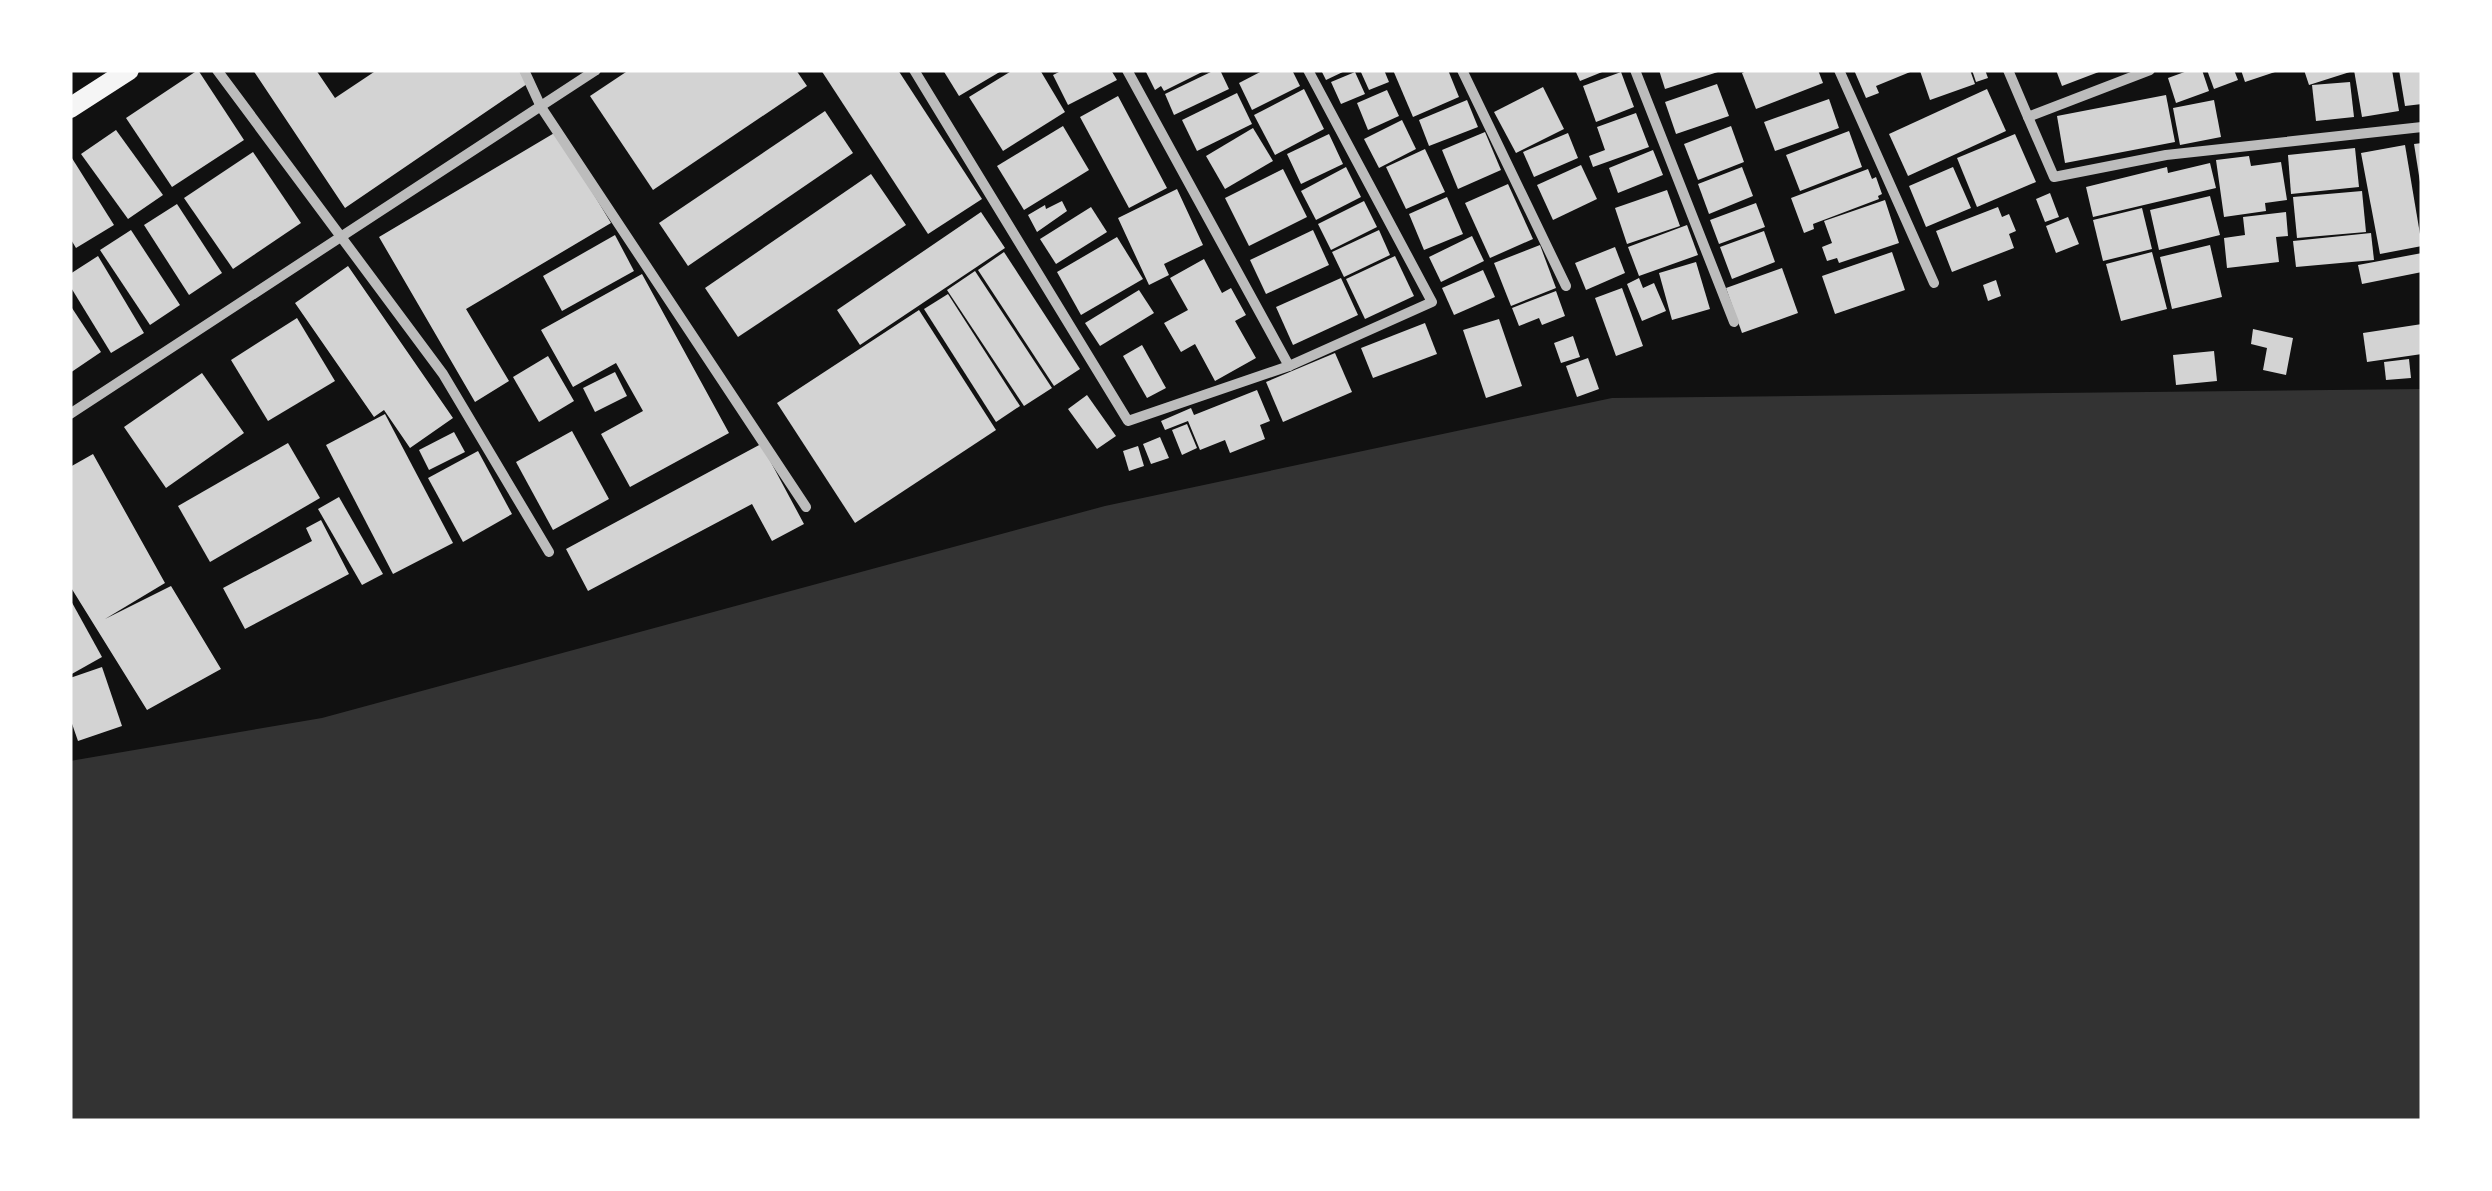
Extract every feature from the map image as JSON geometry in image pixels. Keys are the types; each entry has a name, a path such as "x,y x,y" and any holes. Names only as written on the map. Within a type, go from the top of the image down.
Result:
{"main road":[{"path":"70,108 129,70"}],"street":[{"path":"217,70 444,374 549,552"},
{"path":"524,70 542,107 806,507"},
{"path":"70,414 596,70"},
{"path":"914,70 1128,421 1289,366 1432,302 1308,70"},
{"path":"1127,70 1289,366"},
{"path":"1462,70 1566,286"},
{"path":"1635,70 1734,322"},
{"path":"1838,70 1934,283"},
{"path":"2008,70 2054,177 2166,155 2422,127"},
{"path":"2028,118 2150,70"}],"shaded area":[{"path":"2422,389 2422,1121 70,1121 70,761 322,718 1105,506 1612,398"}],"building":[{"path":"198,70 244,140 172,187 126,118"},
{"path":"253,70 316,70 335,98 377,70 519,70 527,84 345,208"},
{"path":"629,70 796,70 807,86 653,190 590,96"},
{"path":"821,70 898,70 982,199 928,234"},
{"path":"943,70 1003,70 959,96"},
{"path":"1013,70 1040,70 1065,112 1003,151 969,97"},
{"path":"1063,70 1111,70 1117,80 1068,105 1053,75"},
{"path":"1145,70 1206,70 1164,91 1161,86 1155,90"},
{"path":"1220,70 1229,89 1174,115 1165,94"},
{"path":"1264,70 1292,70 1300,86 1252,110 1239,83"},
{"path":"1321,70 1347,70 1326,80"},
{"path":"1360,70 1384,70 1389,82 1369,90"},
{"path":"1393,70 1448,70 1459,97 1413,117"},
{"path":"1575,70 1607,70 1580,81"},
{"path":"1659,70 1721,70 1721,71 1665,89"},
{"path":"1818,70 1823,83 1756,109 1742,73"},
{"path":"1854,70 1915,70 1876,86 1879,93 1866,98"},
{"path":"1970,70 1975,84 1930,100 1920,71"},
{"path":"1972,70 1985,70 1988,78 1976,82"},
{"path":"2056,70 2104,70 2062,86"},
{"path":"2202,70 2209,91 2176,103 2168,78"},
{"path":"2207,70 2234,70 2238,80 2214,89"},
{"path":"2241,70 2278,70 2278,71 2245,82"},
{"path":"2304,70 2353,70 2353,71 2309,85"},
{"path":"2354,70 2392,70 2399,111 2362,117"},
{"path":"2399,70 2422,70 2422,104 2405,106"},
{"path":"1355,72 1365,94 1341,104 1331,82"},
{"path":"1621,72 1634,107 1596,122 1583,86"},
{"path":"2350,82 2354,117 2316,121 2312,85"},
{"path":"1717,84 1729,116 1676,134 1665,102"},
{"path":"1543,87 1564,129 1516,153 1494,112"},
{"path":"1304,89 1324,129 1275,155 1254,115"},
{"path":"1987,89 2006,131 1908,176 1889,134"},
{"path":"1387,90 1399,116 1368,130 1357,103"},
{"path":"1237,93 1252,124 1197,151 1182,120"},
{"path":"2166,95 2175,142 2065,163 2057,116"},
{"path":"1118,96 1167,188 1129,208 1080,117"},
{"path":"1829,99 1839,128 1775,151 1764,122"},
{"path":"1467,100 1478,127 1429,146 1419,120"},
{"path":"2214,100 2221,137 2180,145 2173,108"},
{"path":"825,111 853,153 688,266 659,223"},
{"path":"1636,113 1649,147 1593,167 1589,156 1605,150 1597,127"},
{"path":"1402,120 1416,149 1379,168 1364,139"},
{"path":"1063,126 1089,170 1024,210 997,166"},
{"path":"1731,126 1744,162 1698,180 1684,144"},
{"path":"1253,128 1273,161 1225,189 1206,156"},
{"path":"116,130 163,195 128,219 81,154"},
{"path":"1849,131 1862,167 1800,191 1786,155"},
{"path":"556,132 611,223 466,309 509,381 475,402 379,237"},
{"path":"1485,132 1501,170 1458,189 1442,150"},
{"path":"1568,133 1578,158 1534,177 1523,152"},
{"path":"1329,134 1343,164 1301,184 1287,154"},
{"path":"2015,134 2036,182 1977,207 1957,158"},
{"path":"2422,143 2422,182 2420,182 2414,144"},
{"path":"2405,145 2422,246 2380,254 2361,153"},
{"path":"2355,148 2359,187 2291,194 2288,155"},
{"path":"1425,149 1445,192 1406,209 1386,167"},
{"path":"1653,150 1663,175 1618,193 1609,168"},
{"path":"253,152 301,223 233,269 184,198"},
{"path":"70,155 114,225 76,248 70,238"},
{"path":"2249,156 2251,166 2281,162 2287,200 2265,203 2266,211 2224,217 2216,160"},
{"path":"2210,163 2216,188 2093,217 2086,187 2167,167 2168,173"},
{"path":"1581,165 1597,199 1553,220 1537,185"},
{"path":"1346,167 1361,197 1316,220 1301,191"},
{"path":"1742,167 1753,196 1709,214 1698,184"},
{"path":"1953,167 1971,208 1926,227 1909,186"},
{"path":"1283,169 1307,217 1249,246 1225,198"},
{"path":"1868,169 1872,179 1876,177 1882,194 1879,199 1813,224 1814,229 1804,233 1791,198"},
{"path":"871,174 906,225 738,337 705,288"},
{"path":"1508,184 1533,239 1490,258 1465,203"},
{"path":"1177,189 1203,245 1164,264 1169,275 1149,285 1118,218"},
{"path":"1667,190 1680,226 1627,244 1615,208"},
{"path":"2362,191 2366,232 2297,238 2293,197"},
{"path":"2050,193 2059,217 2045,222 2036,199"},
{"path":"2210,196 2220,235 2159,250 2150,210"},
{"path":"1447,197 1463,234 1424,250 1409,214"},
{"path":"1885,200 1899,243 1839,263 1837,258 1827,261 1822,247 1832,243 1824,221"},
{"path":"1062,201 1067,211 1037,232 1028,215"},
{"path":"1364,201 1377,227 1331,250 1318,224"},
{"path":"1756,203 1765,227 1719,244 1710,220"},
{"path":"177,204 222,273 189,295 144,225"},
{"path":"1091,207 1107,232 1056,264 1040,239"},
{"path":"1998,207 2002,217 2009,214 2016,231 2009,234 2014,248 1952,272 1936,231"},
{"path":"2142,208 2152,249 2103,261 2093,220"},
{"path":"981,212 1005,248 860,345 837,310"},
{"path":"2286,212 2288,236 2276,237 2279,262 2227,268 2224,238 2245,235 2243,217"},
{"path":"2068,217 2079,244 2056,253 2046,226"},
{"path":"1687,225 1698,255 1639,276 1628,247"},
{"path":"131,230 180,305 150,325 100,250"},
{"path":"1313,230 1329,265 1266,294 1250,260"},
{"path":"1379,230 1390,255 1344,277 1332,252"},
{"path":"1764,231 1775,262 1732,279 1720,247"},
{"path":"2371,233 2374,260 2296,267 2293,241"},
{"path":"615,235 634,271 562,311 543,276"},
{"path":"1472,236 1484,261 1441,282 1429,257"},
{"path":"1117,237 1143,279 1081,315 1057,272"},
{"path":"1540,245 1556,288 1511,306 1494,263"},
{"path":"2210,245 2222,297 2172,309 2160,257"},
{"path":"1615,247 1625,273 1586,290 1575,263"},
{"path":"1004,252 1080,369 1054,386 978,270"},
{"path":"1892,252 1905,290 1835,314 1822,276"},
{"path":"2152,252 2167,309 2121,321 2106,264"},
{"path":"2422,253 2422,272 2362,284 2358,265"},
{"path":"98,256 144,333 111,353 70,286 70,274"},
{"path":"1395,256 1414,296 1365,319 1346,279"},
{"path":"1204,259 1222,293 1231,288 1246,315 1235,321 1256,358 1215,381 1195,344 1181,352 1164,323 1188,310 1170,278"},
{"path":"1696,262 1710,309 1672,320 1659,273"},
{"path":"348,266 453,418 410,448 384,410 374,417 295,303"},
{"path":"1782,268 1798,313 1742,333 1726,288"},
{"path":"1483,270 1495,297 1454,315 1442,288"},
{"path":"975,271 1052,388 1024,406 947,290"},
{"path":"642,274 729,433 630,487 601,434 643,411 616,363 573,387 541,330"},
{"path":"1341,278 1358,315 1293,345 1276,307"},
{"path":"1639,278 1643,288 1654,283 1666,311 1642,321 1627,284"},
{"path":"1996,280 2001,296 1988,301 1983,285"},
{"path":"1622,288 1643,346 1616,356 1595,298"},
{"path":"1139,290 1154,313 1100,346 1085,323"},
{"path":"1556,291 1565,316 1542,325 1539,318 1519,326 1512,308"},
{"path":"948,294 1020,406 996,422 924,309"},
{"path":"70,305 101,352 70,373"},
{"path":"919,310 996,430 855,523 777,403"},
{"path":"297,318 335,381 268,421 231,360"},
{"path":"1499,319 1522,386 1486,398 1463,330"},
{"path":"1425,323 1437,354 1373,378 1361,348"},
{"path":"2422,324 2422,354 2367,362 2363,333"},
{"path":"2253,329 2293,338 2286,375 2263,370 2267,348 2251,344"},
{"path":"1573,336 1580,357 1561,363 1554,343"},
{"path":"1142,345 1166,388 1147,398 1123,356"},
{"path":"2214,351 2217,381 2176,385 2173,355"},
{"path":"1335,353 1352,392 1283,422 1266,382"},
{"path":"548,356 574,401 539,422 513,377"},
{"path":"1588,358 1599,389 1577,397 1566,366"},
{"path":"2409,359 2411,378 2386,380 2384,362"},
{"path":"615,372 627,396 595,412 583,388"},
{"path":"202,373 244,433 166,488 124,427"},
{"path":"1257,390 1270,421 1260,425 1265,439 1230,453 1225,440 1200,450 1188,421 1165,430 1161,421 1191,408 1194,415"},
{"path":"1087,395 1116,436 1097,449 1068,409"},
{"path":"385,414 453,543 393,574 326,445"},
{"path":"1187,424 1197,448 1182,455 1172,430"},
{"path":"572,431 609,499 553,530 516,462"},
{"path":"454,432 465,452 429,470 419,450"},
{"path":"1160,437 1169,458 1151,464 1143,444"},
{"path":"288,443 320,498 210,562 178,506"},
{"path":"761,444 804,524 772,541 752,504 588,591 566,549"},
{"path":"1138,446 1144,466 1129,471 1123,451"},
{"path":"478,451 512,514 463,542 428,478"},
{"path":"93,454 165,583 105,619 171,586 221,669 147,710 70,586 70,467"},
{"path":"339,497 383,574 362,585 318,509"},
{"path":"321,520 349,574 245,629 223,588 312,541 306,528"},
{"path":"70,599 102,657 70,675"},
{"path":"102,667 122,726 78,741 70,718 70,678"}]}
